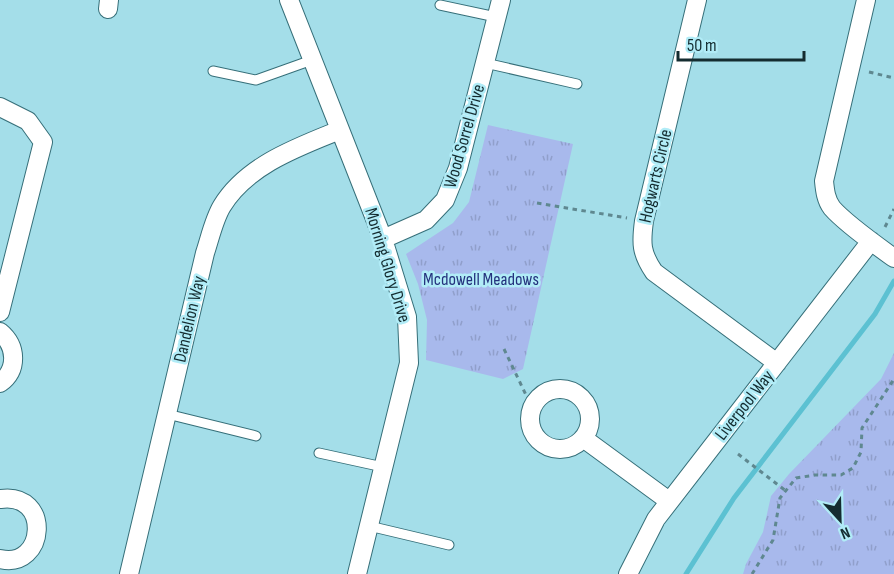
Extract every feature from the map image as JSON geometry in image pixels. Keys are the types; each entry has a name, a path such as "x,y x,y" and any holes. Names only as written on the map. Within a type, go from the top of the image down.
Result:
{"street":[{"name":"Morning Glory Drive","path":"290,0 383,239 407,317 409,363 357,574"},
{"name":"Hogwarts Circle","path":"697,0 644,221 641,242 645,260 654,272 777,363"},
{"path":"866,0 824,181 825,195 831,207 891,256"},
{"name":"Wood Sorrel Drive","path":"383,239 426,220 445,200 458,168 499,8"},
{"path":"0,107 28,121 44,142 0,312"},
{"name":"Dandelion Way","path":"129,574 205,253 221,207 242,180 282,156 340,130"},
{"name":"Liverpool Way","path":"628,574 656,519 669,501 871,241"},
{"path":"0,332 9,341 13,350 13,361 11,371 0,383"},
{"path":"583,438 669,501"},
{"path":"0,499 13,499 23,503 31,510 38,529 36,540 24,555 15,559 0,560"}],"lane":[{"path":"440,5 499,8"},
{"path":"213,70 256,80 312,60"},
{"path":"485,63 577,84"},
{"path":"167,414 256,436"},
{"path":"319,453 383,467"},
{"path":"369,526 449,545"}],"path":[{"path":"869,72 894,78"},
{"path":"537,203 627,218"},
{"path":"885,227 894,209"},
{"path":"504,349 526,395"},
{"path":"752,574 773,540 780,498 796,478 815,475 841,476 853,468 861,452 862,428 894,379"},
{"path":"738,454 786,491"}],"green space":[{"name":"Mcdowell Meadows","path":"488,125 573,144 523,369 503,379 426,360 427,320 418,284 406,254 453,223 469,202"},
{"path":"894,353 894,574 743,574 763,532 771,496 789,474 881,379"}],"waterway":[{"path":"686,574 734,498 875,314 894,281"}]}
